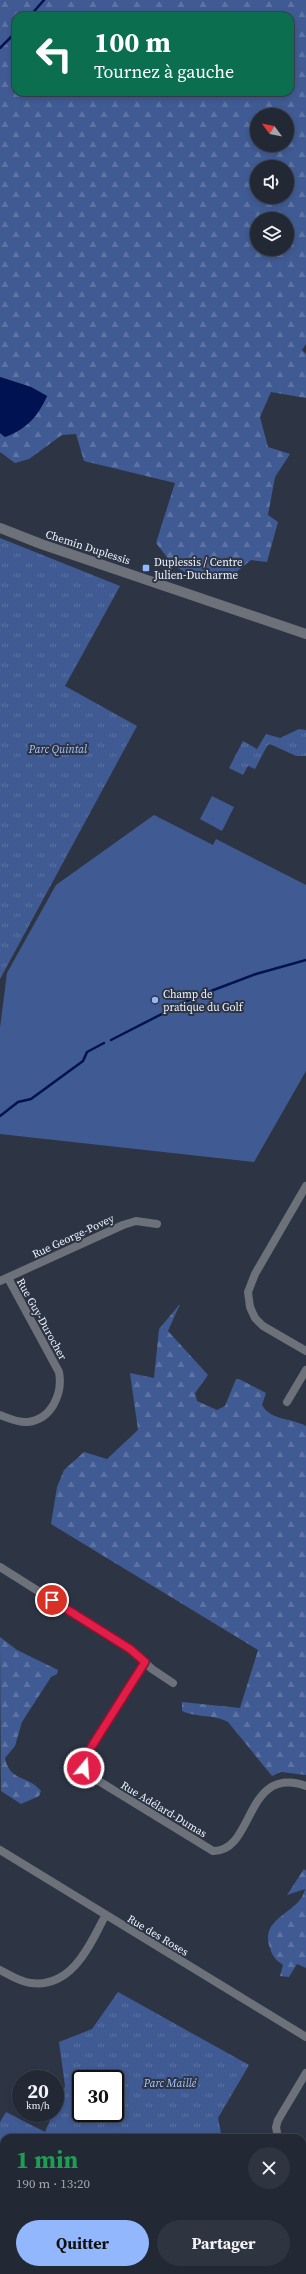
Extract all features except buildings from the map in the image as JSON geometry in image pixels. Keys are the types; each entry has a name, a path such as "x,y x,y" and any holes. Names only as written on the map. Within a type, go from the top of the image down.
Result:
{"street":[{"name":"Chemin Duplessis","path":"0,528 41,544 306,634"},
{"path":"306,1186 255,1274 248,1292 250,1306 255,1318 263,1326 306,1351"},
{"name":"Rue George-Povey","path":"4,1280 123,1225 136,1221 156,1224"},
{"name":"Rue Guy-Durocher","path":"0,1415 26,1422 36,1420 54,1405 60,1381 59,1372 4,1280"},
{"path":"288,1402 306,1370"},
{"path":"0,1567 130,1649 173,1683"},
{"name":"Rue Adélard-Dumas","path":"145,1662 85,1757 84,1768 89,1775 213,1851 224,1849 232,1843 259,1797 267,1790 285,1782 306,1786"},
{"name":"Rue des Roses","path":"0,1850 105,1916 306,2037"},
{"path":"0,1970 30,1983 48,1982 57,1979 69,1972 79,1962 105,1916"},
{"path":"277,2134 276,2127 278,2120 306,2073"}],"green space":[{"path":"0,0 306,0 306,344 302,350 306,354 306,398 271,392 260,417 268,447 290,454 275,477 268,515 278,522 267,562 251,560 235,573 201,576 188,574 173,565 156,543 175,483 84,461 76,434 62,435 29,459 15,463 0,452 0,433 5,437 25,426 40,410 47,396 31,387 0,377"},
{"name":"Parc Quintal","path":"0,538 120,586 65,686 137,726 0,979"},
{"path":"299,729 306,730 306,756 296,756 270,744 267,746 255,769 248,766 243,775 229,768 243,741 257,749 266,734 280,738"},
{"path":"212,796 234,807 222,831 200,819"},
{"name":"Champ de pratique du Golf","path":"154,815 213,845 216,839 306,885 306,1071 254,1162 0,1134 0,1028 7,973 56,885"},
{"path":"180,1304 168,1331 208,1375 195,1393 197,1401 217,1410 225,1406 236,1379 239,1379 266,1393 262,1405 270,1413 306,1426 306,1775 281,1772 272,1776 228,1722 217,1718 194,1715 182,1711 182,1702 240,1708 258,1650 51,1524 57,1487 64,1470 84,1452 107,1459 138,1430 130,1373 154,1378 159,1329"},
{"path":"0,1637 17,1650 58,1670 57,1674 51,1677 22,1722 15,1746 5,1758 7,1766 15,1775 31,1782 41,1791 39,1796 21,1804 1,1791"},
{"path":"304,1869 306,1871 306,1968 297,1964 289,1977 280,1976 283,1965 275,1959 272,1954 268,1935 276,1921 297,1904 302,1897 305,1889 287,1895"},
{"name":"Parc Maillé","path":"118,1992 249,2065 218,2118 221,2134 0,2134 0,2122 6,2112 12,2115 12,2122 26,2122 45,2132 49,2122 64,2122 65,2086 59,2042 92,2029"}],"shaded area":[{"path":"0,377 31,387 47,396 36,416 26,426 5,437 0,433"}],"waterway":[{"path":"34,12 44,0"},
{"path":"0,48 12,36"},
{"path":"111,1040 195,997 256,974 306,960"},
{"path":"0,1116 18,1102 31,1099 83,1061 87,1052 104,1043"}],"place":[{"name":"Duplessis / Centre Julien-Ducharme","path":"146,568"},
{"name":"Champ de pratique du Golf","path":"155,1000"}],"route":[{"path":"52,1600 130,1649 145,1662 85,1757 84,1768"}]}
